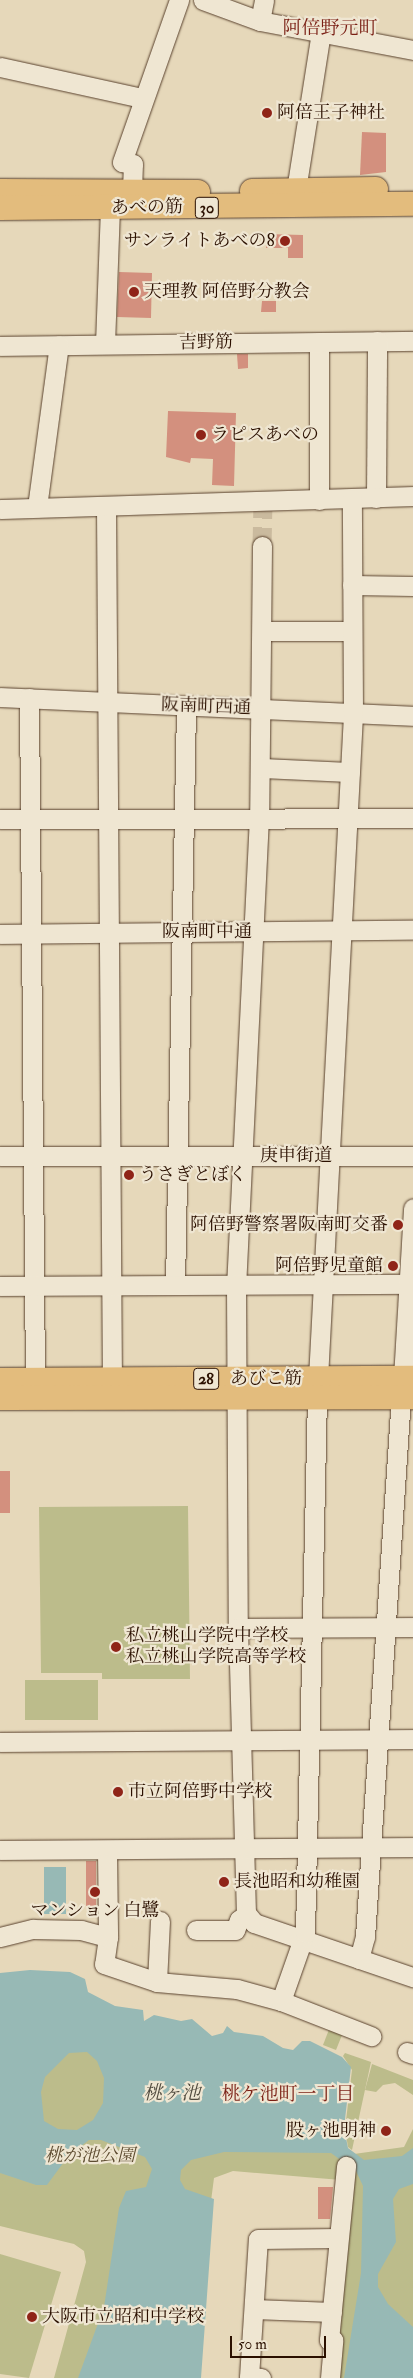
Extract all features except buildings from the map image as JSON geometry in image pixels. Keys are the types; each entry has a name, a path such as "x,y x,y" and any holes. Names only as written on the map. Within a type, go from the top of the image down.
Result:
{"main road":[{"name":"あべの筋","path":"0,191 413,189"},
{"name":"あべの筋","path":"0,208 110,209 413,204"},
{"name":"あびこ筋","path":"0,1380 112,1380 235,1388"},
{"name":"あびこ筋","path":"0,1398 235,1388 408,1387"}],"street":[{"path":"132,191 133,164 122,162 142,98 179,0"},
{"path":"203,0 260,21 413,50"},
{"path":"260,21 264,0"},
{"path":"296,190 321,33"},
{"path":"0,67 142,98"},
{"path":"105,344 110,209"},
{"path":"376,498 377,341"},
{"name":"吉野筋","path":"0,346 413,341"},
{"path":"319,342 319,500"},
{"path":"38,507 59,345"},
{"path":"0,509 413,496"},
{"path":"281,2001 300,1939 305,1933 305,1849 310,1740 310,1628 318,1387 353,714 351,631 352,499"},
{"path":"106,506 112,1380"},
{"path":"262,546 263,709 261,768 244,1157 236,1285 235,1388 238,1628 246,1915 252,1922 413,1977"},
{"path":"352,585 413,586"},
{"path":"262,631 351,631"},
{"name":"阪南町西通","path":"0,697 413,716"},
{"path":"29,698 35,1380"},
{"path":"175,1285 180,932 186,706"},
{"path":"261,768 350,772"},
{"path":"0,819 413,818"},
{"name":"阪南町中通","path":"0,934 413,930"},
{"name":"庚申街道","path":"0,1156 413,1156"},
{"path":"359,1958 365,1937 386,1627 408,1387 413,1208"},
{"path":"0,1286 411,1284"},
{"path":"238,1628 413,1627"},
{"path":"0,1742 413,1739"},
{"path":"0,1850 413,1847"},
{"path":"108,1850 108,1937 104,1964 157,1982 237,1989 281,2001 372,2036"},
{"path":"196,1930 235,1930 239,1920 246,1915"},
{"path":"157,1982 160,1921"},
{"path":"0,1938 33,1929 81,1930 108,1937"},
{"path":"330,2378 332,2312 346,2166"},
{"path":"261,2378 249,2377 258,2240 338,2238"},
{"path":"254,2309 332,2312"}],"green space":[{"path":"188,1506 190,1679 102,1679 102,1673 41,1673 39,1507"},
{"path":"25,1680 98,1680 98,1720 25,1720"},
{"path":"330,2027 344,2030 336,2050 323,2045"},
{"name":"桃ヶ池","path":"77,2032 354,2154 404,2147 413,2129 413,2378 336,2378 341,2333 333,2330 341,2180 233,2171 214,2178 203,2263 200,2378 54,2378 86,2262 84,2251 74,2244 0,2226 0,2082"},
{"path":"345,2053 371,2062 352,2150 348,2147 345,2129 352,2070 343,2056"},
{"path":"372,2064 413,2080 413,2095 395,2083 383,2085 376,2092 365,2090"},
{"name":"大阪市立昭和中学校","path":"0,2254 61,2272 29,2378 0,2374"}],"water":[{"path":"44,1867 66,1867 66,1914 44,1914"},
{"name":"桃ヶ池","path":"30,1970 70,1972 85,1979 88,1992 115,2006 143,2010 144,2021 154,2015 181,2021 192,2019 212,2036 223,2033 227,2026 234,2032 263,2036 283,2048 293,2050 302,2041 310,2041 342,2057 351,2067 344,2128 348,2148 364,2160 402,2156 413,2148 413,2184 399,2189 393,2199 396,2242 378,2274 378,2287 388,2304 413,2327 413,2378 344,2378 361,2273 363,2186 356,2171 331,2153 224,2152 191,2160 181,2170 180,2180 185,2189 214,2199 201,2378 78,2378 104,2307 119,2208 126,2191 146,2187 152,2169 145,2157 101,2140 89,2140 69,2155 47,2185 36,2185 0,2173 0,1973","holes":["87,2052 97,2061 104,2078 103,2103 93,2120 77,2130 58,2129 44,2121 41,2092 45,2077 69,2053"]}],"tunnel":[{"path":"262,546 263,501"}],"place":[{"name":"阿倍王子神社","path":"267,113"},
{"name":"サンライトあべの8","path":"285,241"},
{"name":"天理教 阿倍野分教会","path":"134,292"},
{"name":"ラピスあべの","path":"201,435"},
{"name":"うさぎとぼく","path":"129,1175"},
{"name":"阿倍野警察署阪南町交番","path":"398,1225"},
{"name":"阿倍野児童館","path":"393,1266"},
{"name":"私立桃山学院中学校 私立桃山学院高等学校","path":"116,1647"},
{"name":"市立阿倍野中学校","path":"118,1792"},
{"name":"長池昭和幼稚園","path":"224,1882"},
{"name":"マンション 白鷺","path":"95,1892"},
{"name":"股ヶ池明神","path":"386,2131"},
{"name":"大阪市立昭和中学校","path":"32,2317"}],"district":[{"name":"阿倍野元町","path":"330,29"},
{"name":"桃ケ池町一丁目","path":"288,2095"}],"park label":[{"name":"桃が池公園","path":"90,2156"}]}
